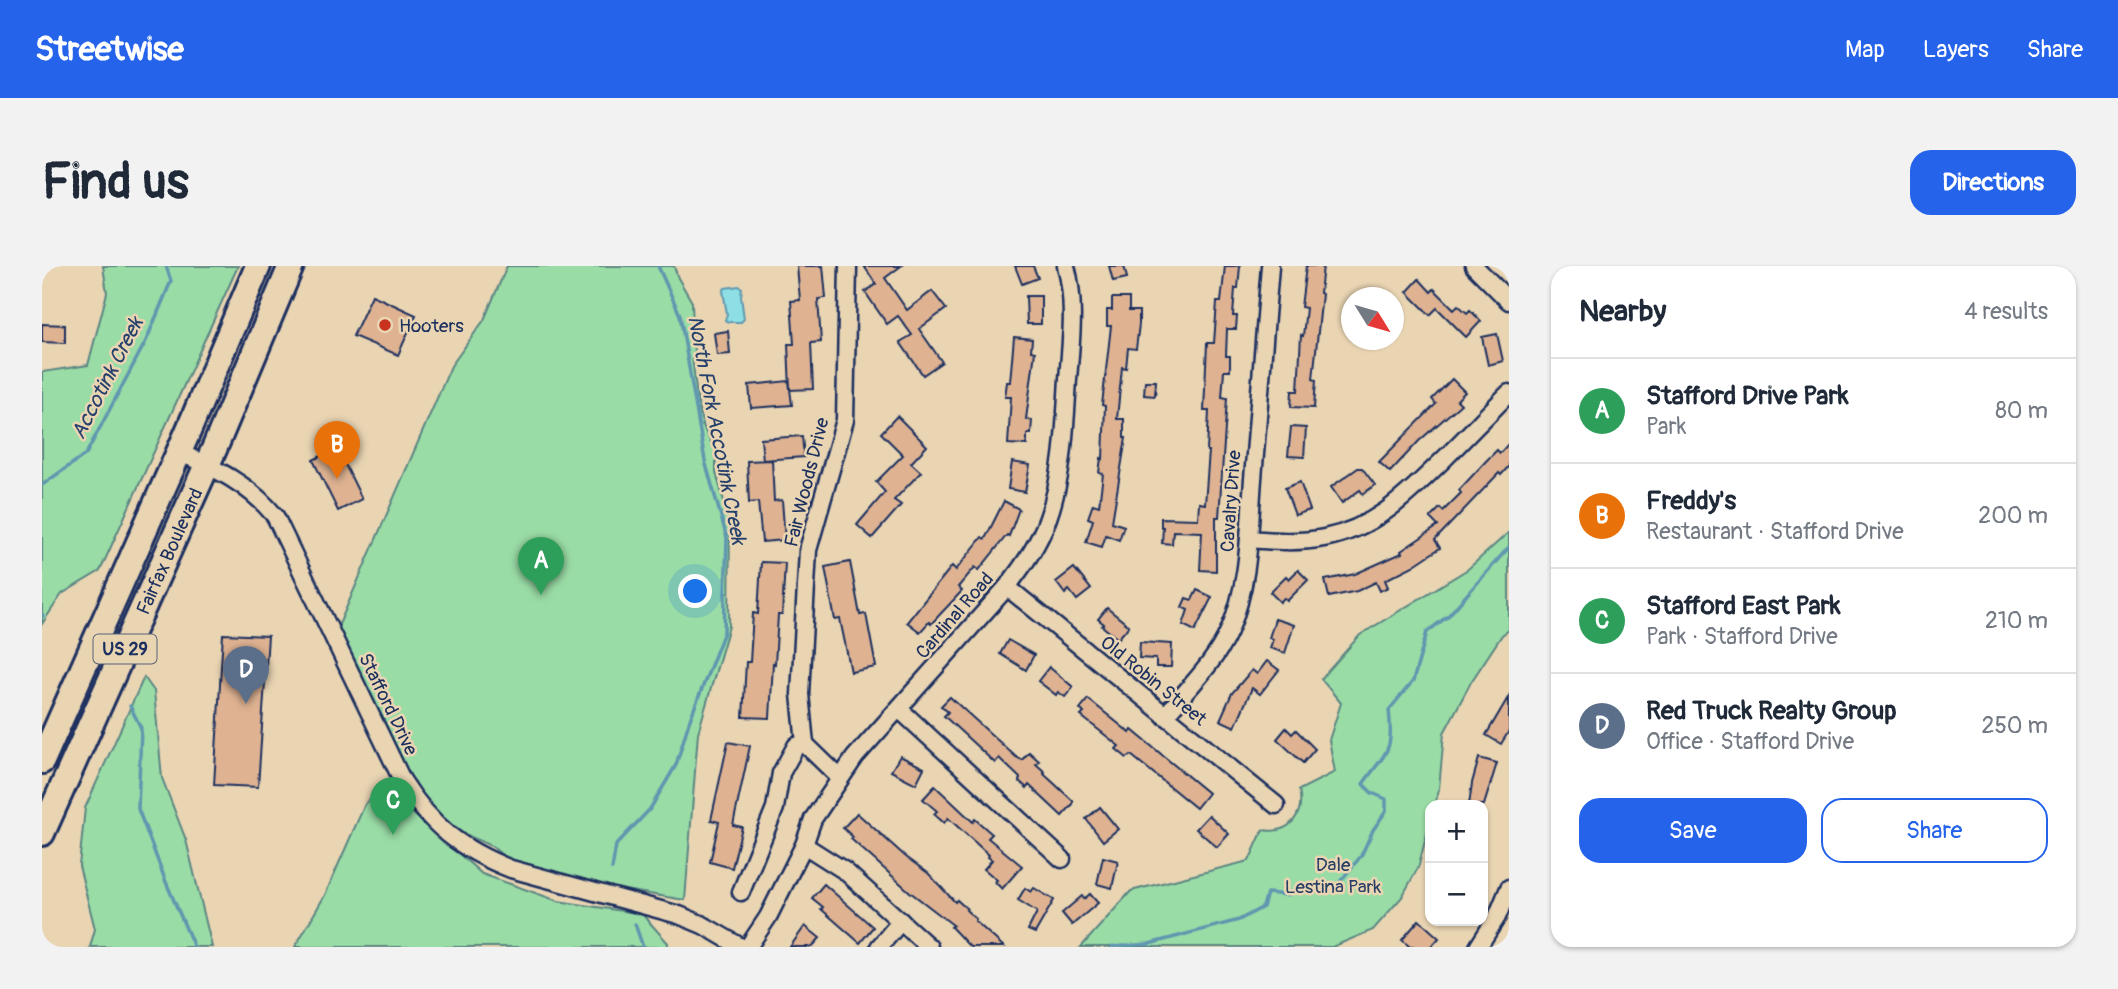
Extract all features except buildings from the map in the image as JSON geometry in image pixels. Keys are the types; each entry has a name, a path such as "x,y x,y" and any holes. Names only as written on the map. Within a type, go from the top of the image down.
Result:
{"main road":[{"name":"Fairfax Boulevard","path":"42,761 258,266"},
{"name":"Fairfax Boulevard","path":"42,834 207,465 291,266"}],"street":[{"name":"Fair Woods Drive","path":"805,744 800,694 808,550 845,420 848,266"},
{"name":"Cardinal Road","path":"748,947 768,917 804,845 813,819 839,778 1007,587 1035,547 1048,519 1056,492 1063,441 1072,323 1071,291 1066,266"},
{"name":"Cavalry Drive","path":"1165,716 1213,659 1228,633 1242,593 1249,539 1270,266"},
{"path":"1474,266 1509,301"},
{"path":"1249,539 1294,542 1324,538 1354,530 1382,516 1407,496 1509,393"},
{"name":"Stafford Drive","path":"178,453 247,487 275,516 402,780 416,803 440,829 467,849 511,869 679,915 704,925 741,947"},
{"name":"Old Robin Street","path":"1007,587 1276,805"},
{"path":"899,709 1062,859"},
{"path":"741,892 775,808 781,773 796,746 805,744 839,778"},
{"path":"804,845 845,871 929,947"},
{"path":"1478,947 1497,918 1509,888"},
{"path":"879,947 901,921"}],"green space":[{"path":"103,266 238,266 100,571 62,594 42,624 42,372 88,365 107,293"},
{"path":"507,266 674,266 692,302 692,358 698,406 709,440 716,449 716,472 730,523 729,626 698,733 685,900 583,883 511,863 493,847 427,816 334,636 451,366 484,320"},
{"name":"Dale Lestina Park","path":"1509,532 1509,630 1502,635 1471,682 1444,733 1436,800 1425,800 1425,841 1418,868 1402,897 1373,930 1332,947 1081,947 1131,891 1249,861 1263,830 1280,829 1293,821 1300,808 1299,790 1335,772 1329,740 1341,703 1321,679 1360,635 1468,569"},
{"path":"144,677 154,691 162,778 186,840 212,947 90,947 95,929 79,866 85,808"},
{"path":"384,788 482,874 558,901 642,914 668,943 668,947 295,947 325,895 365,804"}],"water":[{"path":"725,288 742,288 744,319 741,322 727,322 723,291"}],"waterway":[{"name":"Accotink Creek","path":"42,485 86,454 146,341 171,281 166,266"},
{"name":"North Fork Accotink Creek","path":"612,869 616,845 650,809 676,765 689,722 724,632 727,538 705,461 680,315 658,266"},
{"path":"1112,947 1149,944 1239,920 1263,907 1267,893 1287,895 1304,885 1334,889 1361,856 1373,830 1386,811 1386,799 1372,793 1363,784 1383,758 1389,744 1389,710 1413,681 1427,632 1448,616 1509,547"},
{"name":"Accotink Creek","path":"130,706 141,728 138,809 194,947"},
{"name":"North Fork Accotink Creek","path":"635,924 643,947"}],"place":[{"name":"Hooters","path":"385,325"},
{"name":"Freddy's","path":"337,479"},
{"name":"Stafford Drive Park","path":"541,595"},
{"name":"Red Truck Realty Group","path":"246,704"},
{"name":"Stafford East Park","path":"393,835"}]}
